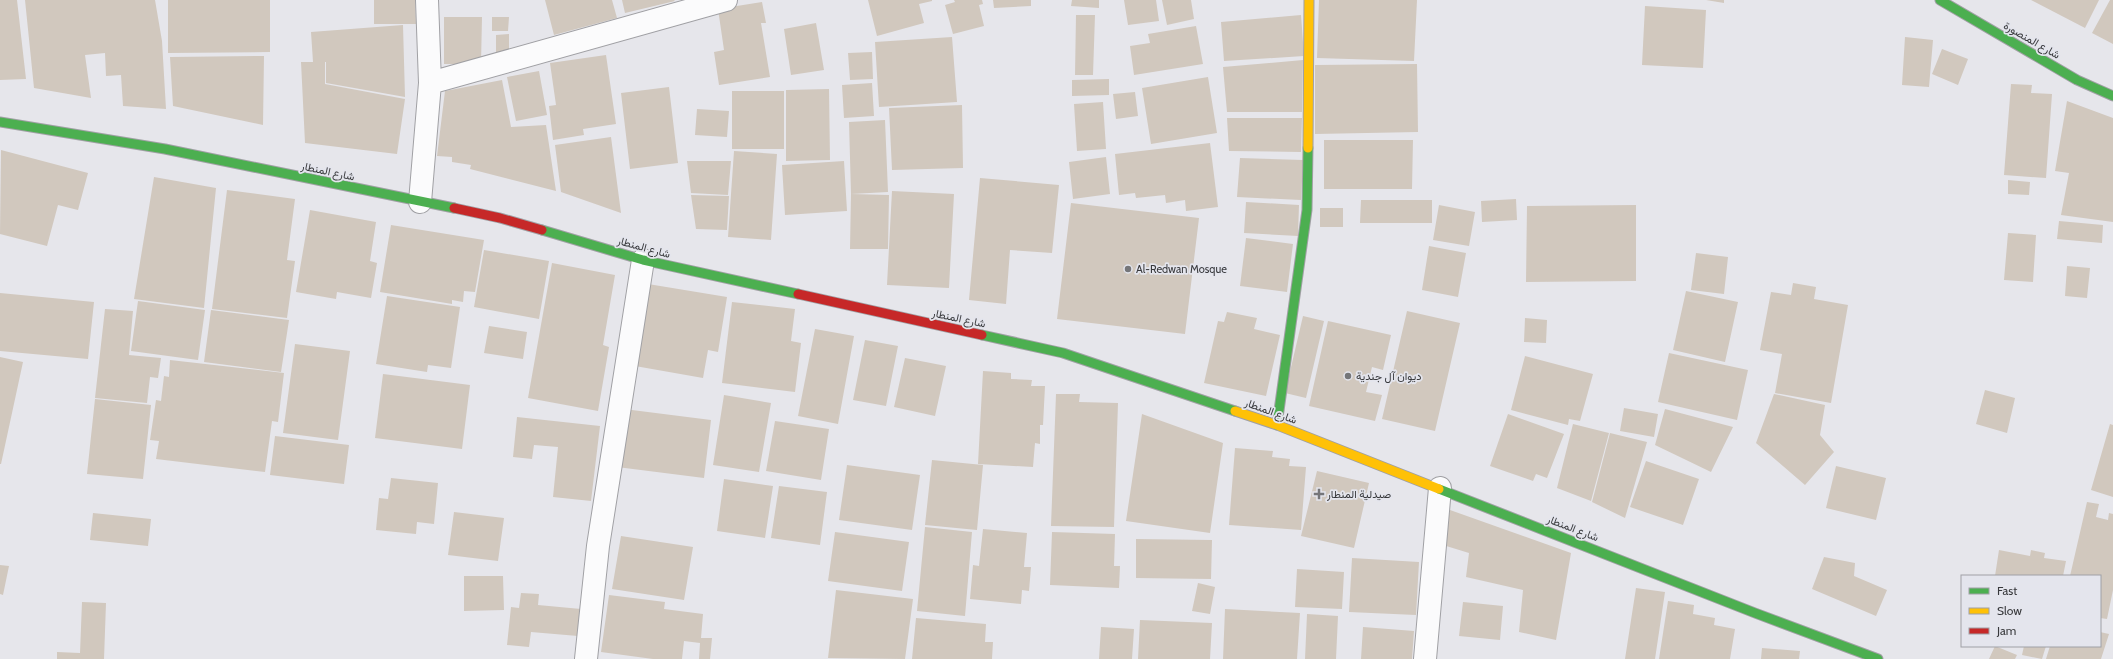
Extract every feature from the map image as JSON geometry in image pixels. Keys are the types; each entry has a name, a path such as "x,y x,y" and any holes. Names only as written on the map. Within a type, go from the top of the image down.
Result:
{"street":[{"path":"420,202 430,83 427,0"},
{"path":"430,83 726,0"},
{"path":"1277,425 1308,210 1308,0"},
{"name":"شارع المنصورة","path":"1940,0 2077,80 2113,96"},
{"name":"شارع المنطار","path":"0,122 165,149 500,218 643,260 1064,353 1277,425 1755,613 1878,659"},
{"path":"586,659 598,546 643,260"},
{"path":"1425,659 1440,488"}],"building":[{"path":"0,0 17,0 26,79 0,80"},
{"path":"25,0 155,0 162,41 166,109 123,106 121,75 106,76 105,53 85,55 91,98 34,88"},
{"path":"168,0 270,0 270,52 168,53"},
{"path":"374,0 415,0 416,24 374,24"},
{"path":"545,0 612,0 617,18 554,35"},
{"path":"622,0 674,0 675,1 625,13"},
{"path":"868,0 932,1 919,4 924,23 877,36"},
{"path":"954,0 982,0 983,4 979,5 984,26 953,34 945,5 955,2"},
{"path":"993,0 1031,0 1031,6 994,8"},
{"path":"1072,0 1099,0 1099,8 1071,6"},
{"path":"1124,0 1156,0 1159,21 1128,25"},
{"path":"1162,0 1191,0 1194,19 1167,25"},
{"path":"1319,0 1417,0 1414,61 1317,58"},
{"path":"1706,0 1724,0 1724,3"},
{"path":"2031,0 2099,0 2085,28"},
{"path":"2110,0 2113,0 2113,44 2092,33"},
{"path":"762,2 766,23 761,23 770,77 719,85 714,52 724,50 718,9"},
{"path":"1645,6 1706,10 1703,68 1642,65"},
{"path":"1076,15 1095,15 1093,75 1075,75"},
{"path":"1301,15 1304,56 1224,61 1221,22"},
{"path":"444,17 482,17 481,64 444,64"},
{"path":"492,17 509,17 508,31 492,31"},
{"path":"816,23 824,70 791,75 784,29"},
{"path":"403,25 405,97 326,83 326,62 313,62 311,32"},
{"path":"1196,26 1203,64 1134,75 1130,46 1150,43 1148,34"},
{"path":"509,34 509,58 496,58 496,35"},
{"path":"952,37 957,102 879,107 875,42"},
{"path":"1905,37 1933,40 1929,87 1902,85"},
{"path":"1942,49 1968,59 1958,85 1932,74"},
{"path":"872,52 873,79 850,80 848,53"},
{"path":"606,55 616,124 583,129 584,135 553,140 549,106 556,105 550,63"},
{"path":"264,56 263,125 173,106 170,57"},
{"path":"1303,60 1302,112 1227,112 1223,67"},
{"path":"301,62 325,62 325,84 405,99 397,154 305,143"},
{"path":"1417,64 1418,132 1315,134 1315,65"},
{"path":"539,71 547,115 516,121 507,77"},
{"path":"1208,77 1217,133 1151,144 1142,88"},
{"path":"1109,79 1109,95 1072,96 1072,80"},
{"path":"502,80 511,127 546,125 556,191 470,169 471,165 452,162 452,157 437,156 445,91"},
{"path":"872,83 874,116 844,118 842,85"},
{"path":"2011,84 2032,85 2031,93 2052,94 2046,178 2004,175"},
{"path":"669,87 678,163 630,169 621,93"},
{"path":"829,89 830,160 786,161 786,90"},
{"path":"732,91 784,91 784,149 732,149"},
{"path":"1135,92 1138,116 1116,119 1113,94"},
{"path":"2067,101 2113,118 2113,222 2061,215 2069,173 2055,171"},
{"path":"1103,102 1106,149 1077,151 1074,104"},
{"path":"962,105 963,168 892,170 889,108"},
{"path":"697,109 729,111 727,137 695,135"},
{"path":"1227,118 1302,118 1301,152 1229,151"},
{"path":"885,120 888,192 851,194 849,122"},
{"path":"611,137 621,213 561,192 555,145"},
{"path":"1324,140 1413,140 1412,189 1324,189"},
{"path":"1210,143 1218,207 1186,211 1185,200 1166,203 1165,195 1136,198 1135,193 1119,195 1115,154"},
{"path":"1,150 88,173 78,210 58,205 47,246 0,234"},
{"path":"734,151 777,154 771,240 728,237"},
{"path":"1106,157 1110,194 1073,199 1069,162"},
{"path":"1240,158 1303,160 1301,200 1237,197"},
{"path":"687,161 731,161 728,195 691,193"},
{"path":"844,161 847,211 785,215 782,165"},
{"path":"154,177 216,188 204,308 134,299"},
{"path":"980,178 1059,185 1052,253 1010,250 1006,304 969,300"},
{"path":"2008,180 2030,182 2029,195 2008,194"},
{"path":"227,190 295,199 287,260 295,261 287,318 212,309"},
{"path":"892,191 954,194 949,288 887,285"},
{"path":"851,194 889,195 888,249 850,249"},
{"path":"691,195 729,196 727,230 696,229"},
{"path":"1516,199 1517,220 1482,222 1481,201"},
{"path":"1361,200 1432,200 1432,223 1360,223"},
{"path":"1246,202 1299,205 1298,236 1244,233"},
{"name":"Al-Redwan Mosque","path":"1071,203 1199,218 1185,334 1057,319"},
{"path":"1439,205 1475,212 1469,246 1433,240"},
{"path":"1636,205 1636,281 1526,282 1527,206"},
{"path":"1320,208 1343,208 1343,227 1320,227"},
{"path":"310,210 376,222 370,261 377,263 371,298 337,292 336,299 296,292"},
{"path":"2059,221 2103,225 2102,243 2057,239"},
{"path":"391,225 484,240 475,292 464,291 463,302 452,300 452,304 380,292"},
{"path":"2008,233 2036,235 2033,282 2004,280"},
{"path":"1246,238 1293,244 1287,292 1240,286"},
{"path":"1429,246 1466,253 1458,297 1422,290"},
{"path":"484,250 549,261 539,319 474,307"},
{"path":"1696,253 1728,257 1724,294 1691,290"},
{"path":"552,263 615,275 603,345 609,347 598,411 528,398"},
{"path":"2067,266 2090,268 2087,298 2065,296"},
{"path":"1793,283 1816,287 1814,299 1848,305 1831,403 1775,393 1782,354 1760,350 1771,292 1791,295"},
{"path":"648,284 727,297 718,352 708,350 703,378 635,366"},
{"path":"1686,291 1738,302 1725,362 1673,350"},
{"path":"0,293 94,302 88,359 0,351"},
{"path":"387,296 460,307 451,368 428,365 427,372 376,364"},
{"path":"138,301 205,310 198,360 131,351"},
{"path":"732,302 795,309 791,341 801,343 795,392 722,383"},
{"path":"105,309 133,311 129,355 161,358 158,378 150,377 147,403 95,398"},
{"path":"211,310 289,320 281,372 204,362"},
{"path":"1407,311 1460,323 1435,431 1382,419"},
{"path":"1227,312 1257,318 1254,329 1280,335 1266,396 1204,383 1218,321 1224,322"},
{"path":"1303,316 1324,321 1306,398 1285,393"},
{"path":"1525,318 1547,320 1546,343 1524,342"},
{"path":"1328,321 1391,335 1383,370 1372,367 1366,392 1382,395 1375,421 1309,406"},
{"path":"489,326 527,332 523,359 484,353"},
{"path":"815,329 854,336 838,424 798,416"},
{"path":"865,340 898,346 886,406 853,400"},
{"path":"295,344 350,351 338,440 283,433"},
{"path":"1669,353 1748,370 1737,420 1658,402"},
{"path":"1525,356 1593,374 1580,421 1569,419 1568,425 1511,410"},
{"path":"0,357 23,362 1,464 0,464"},
{"path":"905,358 946,366 935,416 894,407"},
{"path":"170,360 284,373 278,422 272,421 265,472 156,459 159,441 150,440 156,400 161,401 164,376 169,377"},
{"path":"983,371 1011,373 1011,379 1032,380 1031,386 1045,386 1043,425 1040,425 1040,444 1035,443 1033,467 978,464"},
{"path":"383,374 470,385 462,449 375,438"},
{"path":"1985,390 2015,398 2007,433 1976,424"},
{"path":"1056,394 1080,394 1079,402 1118,403 1114,527 1051,526"},
{"path":"1774,394 1825,405 1820,435 1834,452 1805,485 1756,443"},
{"path":"724,395 771,403 759,472 713,465"},
{"path":"95,399 151,405 143,479 87,474"},
{"path":"1624,408 1658,414 1654,437 1620,431"},
{"path":"624,409 711,420 704,478 617,467"},
{"path":"1665,409 1733,427 1711,472 1655,445"},
{"path":"1142,414 1223,443 1210,533 1126,521"},
{"path":"1508,414 1564,434 1547,478 1536,474 1533,481 1490,466"},
{"path":"517,417 600,426 591,501 553,497 558,447 534,445 532,459 513,457"},
{"path":"775,421 829,429 821,480 766,471"},
{"path":"1573,424 1609,433 1591,501 1557,488"},
{"path":"2110,424 2113,425 2113,497 2091,490"},
{"path":"1610,433 1647,442 1625,518 1592,502"},
{"path":"275,436 349,445 344,484 270,475"},
{"path":"1235,448 1273,451 1272,457 1290,459 1289,466 1306,467 1301,530 1229,525"},
{"path":"932,460 983,465 977,530 925,525"},
{"path":"1646,461 1699,479 1683,525 1630,507"},
{"path":"847,465 920,475 912,530 839,520"},
{"path":"1836,466 1886,478 1876,520 1826,508"},
{"path":"1317,471 1369,483 1354,548 1301,536"},
{"path":"391,478 438,483 434,524 417,522 416,534 376,530 379,498 388,499"},
{"path":"724,479 773,486 765,538 717,531"},
{"path":"779,486 827,492 820,545 771,538"},
{"path":"2087,502 2099,504 2096,517 2108,520 2109,513 2113,514 2113,590 2107,619 2101,618 2101,575 2070,575"},
{"path":"1450,510 1571,553 1556,640 1519,632 1523,590 1466,577 1469,553 1443,545"},
{"path":"454,512 504,518 498,561 448,555"},
{"path":"93,513 151,519 148,546 90,540"},
{"path":"925,527 972,532 965,616 917,611"},
{"path":"983,529 1027,533 1024,567 1031,567 1029,591 1022,590 1021,604 970,599 973,565 979,566"},
{"path":"835,532 909,542 902,591 828,581"},
{"path":"1052,532 1115,534 1114,566 1120,566 1119,588 1050,585"},
{"path":"621,536 693,547 684,600 612,589"},
{"path":"1136,539 1212,540 1211,579 1136,578"},
{"path":"1999,550 2030,556 2031,550 2045,553 2044,558 2066,561 2063,575 1995,575"},
{"path":"1824,557 1855,563 1854,576 1887,590 1876,616 1812,589"},
{"path":"1352,558 1419,562 1416,615 1349,612"},
{"path":"0,565 9,566 3,595 0,594"},
{"path":"1297,569 1344,572 1342,609 1295,607"},
{"path":"464,576 503,576 504,610 464,611"},
{"path":"1198,583 1215,587 1210,614 1192,611"},
{"path":"1636,588 1665,592 1655,659 1625,659"},
{"path":"836,590 913,599 905,659 828,658"},
{"path":"521,593 539,594 538,605 581,609 578,636 531,632 529,647 507,645 511,607 519,608"},
{"path":"609,595 665,602 664,609 703,614 701,638 712,638 710,659 699,659 700,643 684,641 682,659 653,659 601,652"},
{"path":"1668,601 1694,605 1693,614 1715,618 1714,625 1735,629 1730,659 1659,659"},
{"path":"82,602 106,603 104,659 57,659 57,652 80,653"},
{"path":"1463,602 1503,606 1500,640 1459,636"},
{"path":"1225,609 1300,613 1297,659 1223,659"},
{"path":"1307,614 1338,616 1336,659 1305,659"},
{"path":"916,618 986,624 985,642 993,642 992,659 912,659"},
{"path":"1140,620 1212,623 1210,659 1138,659"},
{"path":"1101,627 1134,629 1132,659 1099,659"},
{"path":"1363,627 1414,631 1412,659 1361,659"},
{"path":"2101,632 2109,634 2101,659 2046,659 2050,647 2101,647"},
{"path":"1995,647 2017,655 2015,659 1989,659"},
{"path":"2024,647 2046,647 2042,659 2022,655"},
{"path":"1762,648 1800,651 1799,659 1761,659"}],"traffic: fast":[{"path":"1940,0 2077,80 2113,96"},
{"path":"0,122 165,149 454,208"},
{"path":"1277,425 1307,210 1308,148"},
{"path":"542,230 643,260 798,294"},
{"path":"982,335 1063,353 1235,411"},
{"path":"1439,489 1755,613 1878,659"}],"traffic: slow":[{"path":"1308,148 1309,0"},
{"path":"1235,411 1277,425 1439,489"}],"traffic: jam":[{"path":"454,208 500,218 542,230"},
{"path":"798,294 982,335"}],"place":[{"name":"Al-Redwan Mosque","path":"1128,269"},
{"name":"ديوان آل جندية","path":"1348,376"},
{"name":"صيدلية المنطار","path":"1319,494"}]}
